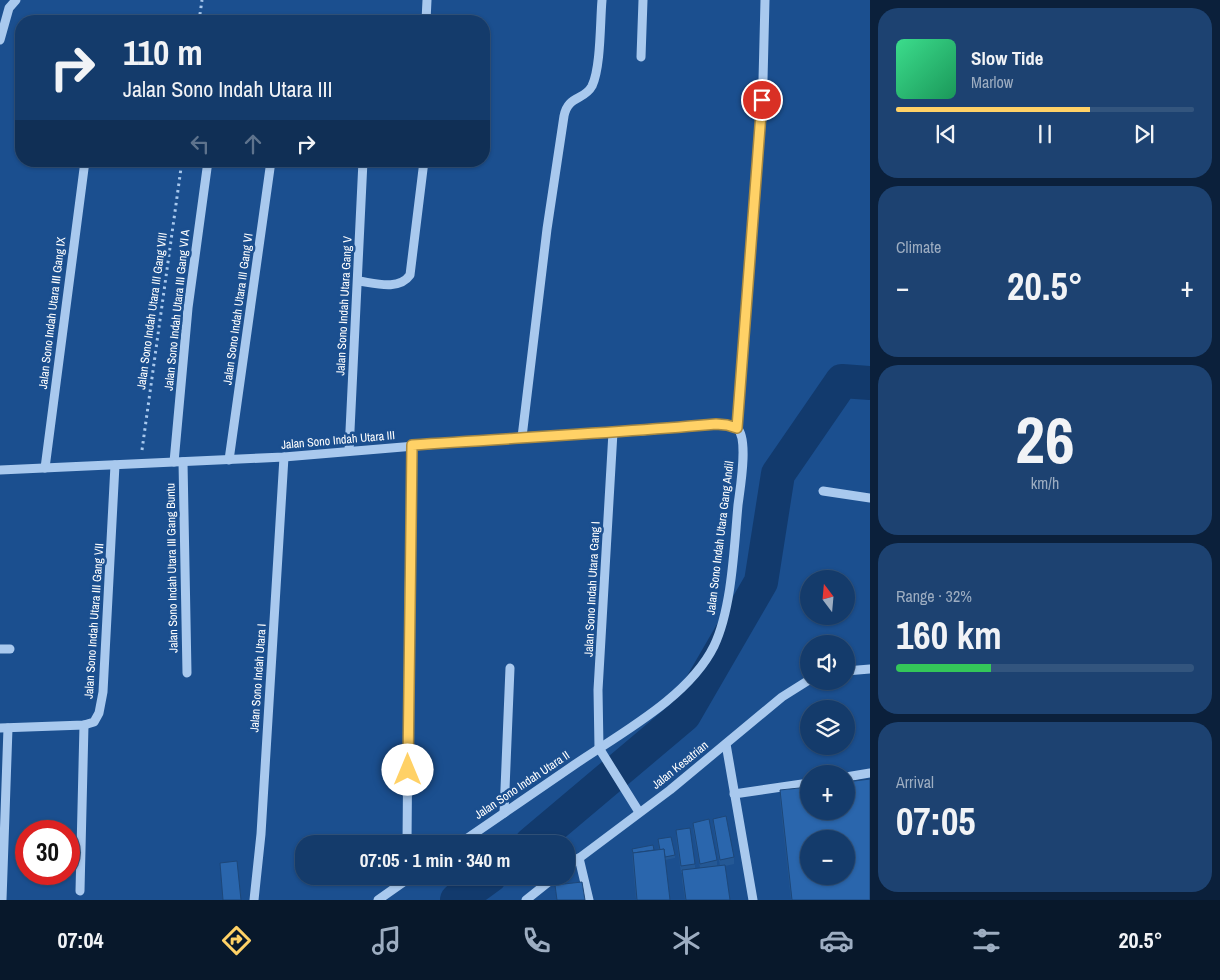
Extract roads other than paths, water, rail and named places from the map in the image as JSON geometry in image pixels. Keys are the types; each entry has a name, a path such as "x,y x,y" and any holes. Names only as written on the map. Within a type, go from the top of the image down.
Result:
{"street":[{"path":"0,40 9,8 16,0"},
{"path":"426,15 427,0"},
{"path":"522,437 547,229 565,108 588,91 594,80 602,0"},
{"path":"640,57 643,0"},
{"name":"Jalan Sono Indah Utara Gang Andil","path":"601,751 658,709 697,674 714,646 727,600 743,468 743,442 741,432 737,428 763,80 765,0"},
{"name":"Jalan Sono Indah Utara III Gang IX","path":"45,468 83,167"},
{"name":"Jalan Sono Indah Utara III Gang VI A","path":"178,462 188,308 207,167"},
{"name":"Jalan Sono Indah Utara III Gang VI","path":"229,460 270,167"},
{"name":"Jalan Sono Indah Utara Gang V","path":"349,451 359,282 363,167"},
{"path":"359,282 395,284 403,282 410,275 423,167"},
{"name":"Jalan Sono Indah Utara III","path":"0,470 284,457 412,445 716,424 737,428"},
{"name":"Jalan Sono Indah Utara Gang I","path":"601,751 598,690 613,432"},
{"path":"407,835 412,445"},
{"name":"Jalan Sono Indah Utara I","path":"254,900 260,834 284,457"},
{"name":"Jalan Sono Indah Utara III Gang Buntu","path":"178,462 187,674"},
{"name":"Jalan Sono Indah Utara III Gang VII","path":"84,725 94,722 99,713 103,692 115,465"},
{"path":"823,491 870,498"},
{"path":"0,649 10,649"},
{"path":"504,813 510,668"},
{"path":"855,670 870,669"},
{"name":"Jalan Kesatrian","path":"575,861 670,790 782,696 800,685"},
{"path":"2,900 4,728 84,725 80,891"},
{"path":"726,744 753,900"},
{"path":"601,751 640,812"},
{"name":"Jalan Sono Indah Utara II","path":"472,835 601,751"},
{"path":"855,776 870,773"},
{"path":"734,794 800,784"},
{"path":"579,858 589,900"},
{"path":"378,900 398,885"},
{"path":"527,899 545,885"}],"waterway":[{"path":"542,835 684,715 761,582 778,474 842,381 870,383"},
{"path":"457,900 478,885"}]}
